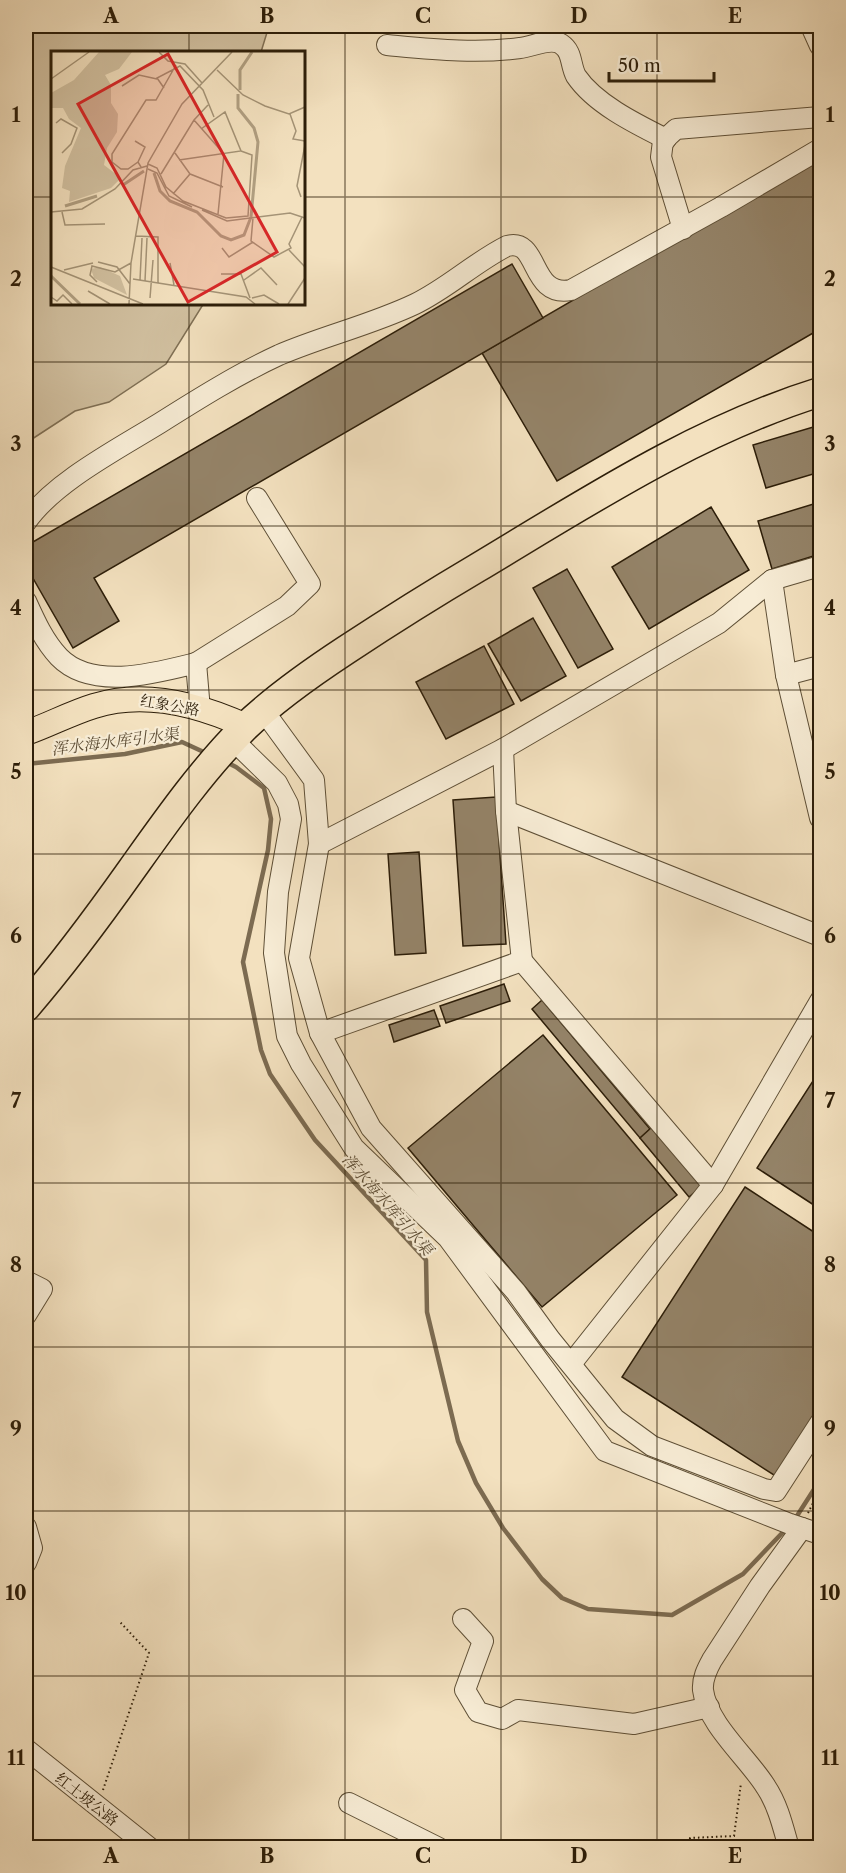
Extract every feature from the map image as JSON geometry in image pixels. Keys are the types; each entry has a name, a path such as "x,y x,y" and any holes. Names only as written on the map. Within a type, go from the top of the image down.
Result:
{"highway":[{"path":"26,1007 73,951 199,779 242,731 307,677 380,627 600,495 747,418 820,392"}],"main road":[{"name":"红象公路","path":"26,733 79,711 112,701 145,699 200,710 242,731"}],"street":[{"path":"811,26 820,46"},
{"path":"387,45 458,51 522,48 539,43 562,44 570,53 576,75 605,104 633,123 666,139"},
{"path":"683,229 661,157 663,141 676,129 820,117"},
{"path":"26,522 46,499 75,477 121,446 213,392 277,356 415,303 441,290 507,246 516,244 523,248 547,285 563,292 579,287 820,149"},
{"path":"26,602 49,645 70,666 82,672 95,676 116,676 168,670 196,663 287,606 310,584 257,498"},
{"path":"319,844 503,749 719,623 772,580 820,566"},
{"path":"772,580 786,675 820,818"},
{"path":"196,663 200,710"},
{"path":"786,675 820,666"},
{"path":"242,731 314,780 319,844 299,958 320,1033 371,1128 516,1292 615,1419 646,1441 764,1489 776,1491 820,1423"},
{"path":"242,731 277,783 288,804 291,819 278,892 274,953 287,1036 301,1064 354,1148 448,1238 605,1451 796,1526 712,1660 703,1689 709,1707 723,1732 760,1778 772,1797 789,1848"},
{"path":"503,749 506,811 522,961 713,1185"},
{"path":"506,811 820,936"},
{"path":"320,1033 522,961"},
{"path":"571,1364 713,1185 820,1001"},
{"path":"26,1281 42,1289 26,1315"},
{"path":"26,1527 32,1548 26,1563"},
{"path":"463,1619 483,1641 465,1690 478,1712 502,1719 518,1710 634,1724 709,1707"},
{"name":"红土坡公路","path":"26,1749 150,1848"},
{"path":"349,1803 439,1848"}],"path":[{"path":"796,1526 820,1489"},
{"path":"98,1808 108,1769 149,1653 120,1622"},
{"path":"689,1848 690,1838 734,1836 745,1759"}],"shaded area":[{"path":"26,26 269,26 261,51 51,51 51,304 203,304 166,364 109,402 75,411 26,443"}],"building":[{"path":"820,157 820,329 557,481 482,353"},
{"path":"512,264 543,318 94,578 119,621 73,648 26,566 26,546"},
{"path":"820,425 820,472 766,488 753,445"},
{"path":"820,502 820,554 772,569 758,521"},
{"path":"711,507 749,570 649,629 612,567"},
{"path":"567,569 613,649 578,668 533,588"},
{"path":"533,618 566,676 521,701 488,644"},
{"path":"484,646 514,704 446,739 416,682"},
{"path":"496,797 506,944 463,946 453,800"},
{"path":"419,852 426,953 395,955 388,854"},
{"path":"504,984 510,1001 446,1023 440,1006"},
{"path":"542,1000 650,1129 640,1138 532,1009"},
{"path":"434,1010 440,1026 394,1042 389,1025"},
{"path":"543,1035 677,1195 542,1307 408,1148"},
{"path":"820,1070 820,1209 757,1168"},
{"path":"652,1127 702,1186 689,1197 640,1138"},
{"path":"745,1187 820,1236 820,1410 777,1477 622,1377"}],"waterway":[{"name":"浑水海水库引水渠","path":"26,764 125,754 182,742 208,754"},
{"name":"浑水海水库引水渠","path":"226,762 264,788 271,819 268,850 243,962 261,1050 270,1074 315,1140 426,1260 427,1312 458,1441 476,1483 503,1528 542,1579 562,1598 588,1609 672,1615 743,1574 786,1529"},
{"name":"浑水海水库引水渠","path":"795,1519 820,1480"}]}
